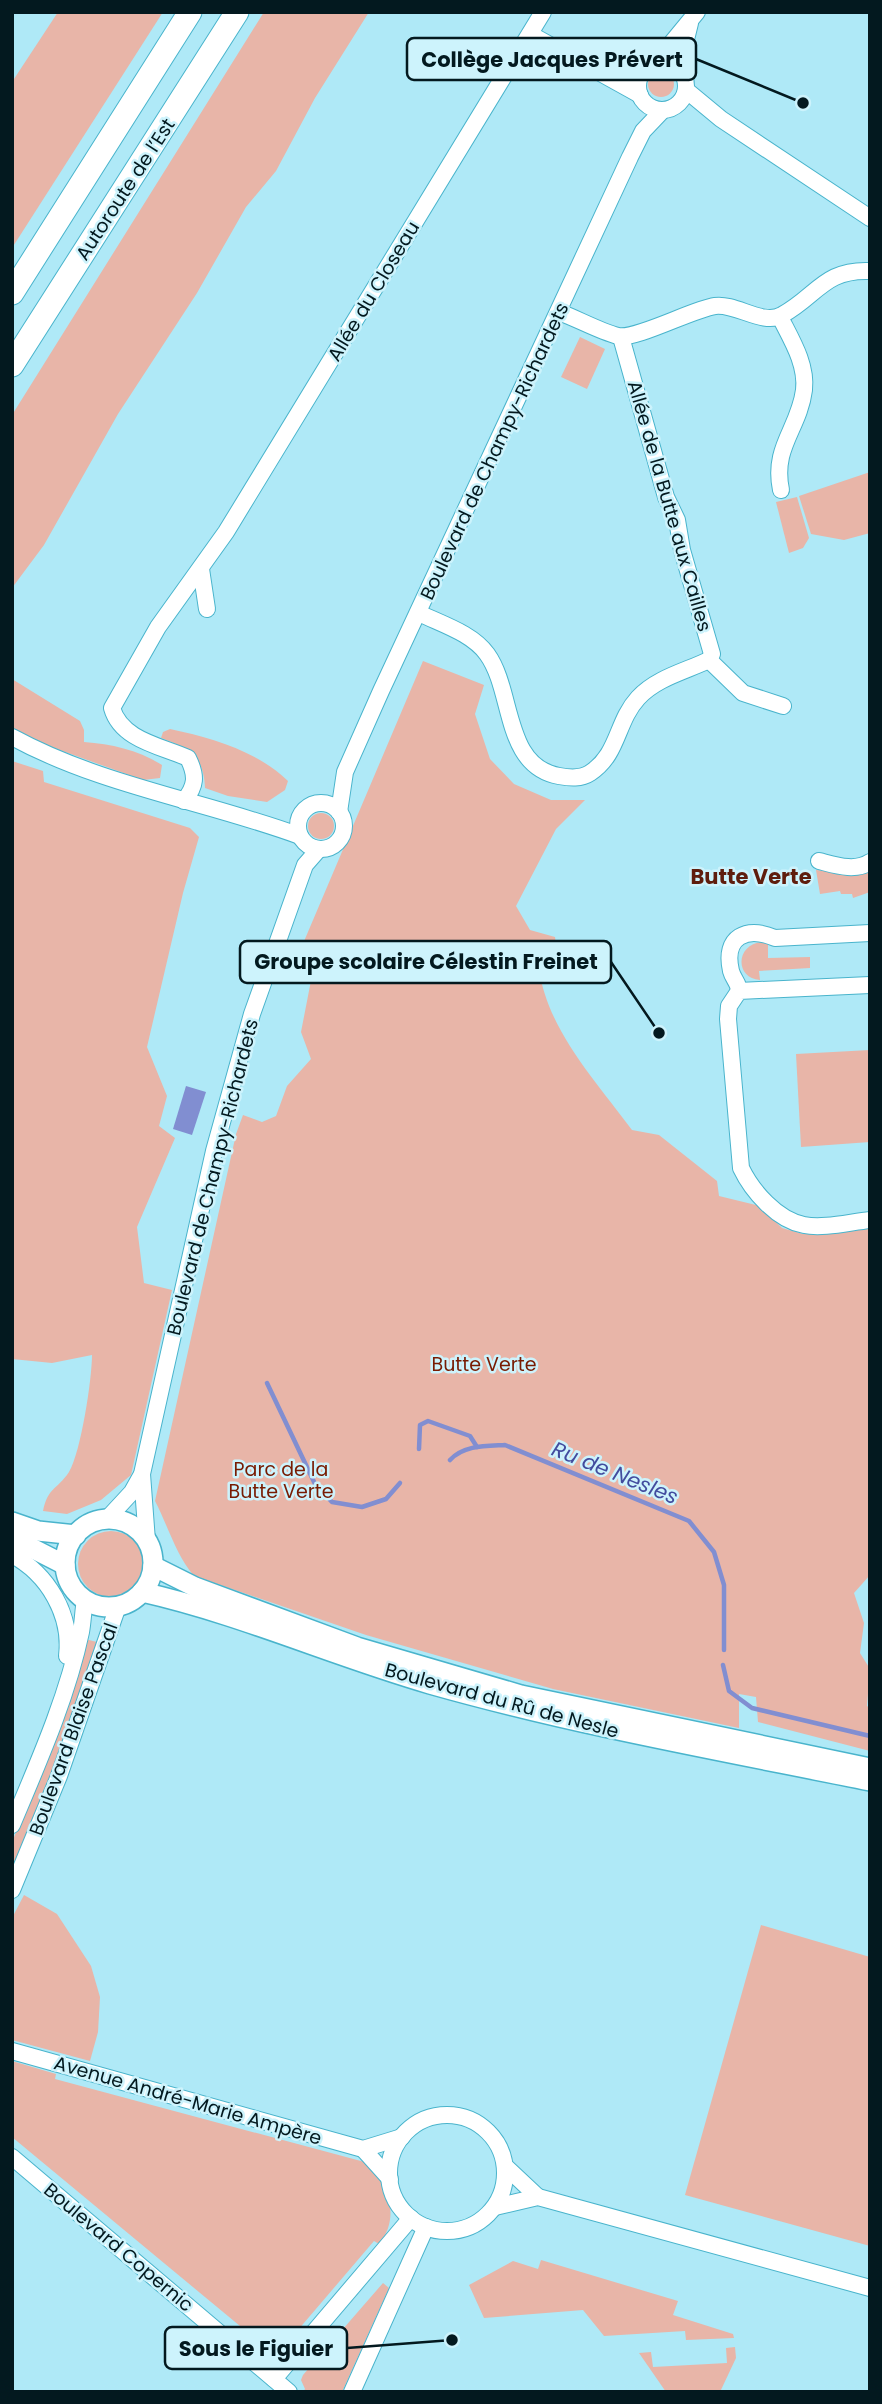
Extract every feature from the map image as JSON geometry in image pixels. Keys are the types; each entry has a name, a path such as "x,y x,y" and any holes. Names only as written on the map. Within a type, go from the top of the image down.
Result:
{"highway":[{"name":"Autoroute de l’Est","path":"12,293 190,12"},
{"name":"Autoroute de l’Est","path":"12,365 237,12"}],"main road":[{"path":"107,1519 133,1526 147,1541 153,1566 142,1592 118,1606 102,1607 85,1600 71,1586 65,1565 68,1548 76,1535 93,1522 107,1519"},
{"path":"12,1522 38,1531 76,1535"},
{"path":"12,1538 65,1565"},
{"path":"153,1566 195,1587 312,1631 508,1691 870,1768"},
{"name":"Boulevard du Rû de Nesle","path":"142,1592 178,1599 371,1666 520,1709 870,1781"}],"street":[{"name":"Allée du Closeau","path":"184,801 194,789 196,772 188,758 145,741 119,725 112,708 158,627 201,569 543,12"},
{"path":"642,99 639,80 694,17"},
{"path":"679,68 694,17"},
{"path":"530,34 595,69 642,99 676,101 721,119 870,218"},
{"path":"595,69 650,66 668,62 679,68 686,82 676,101"},
{"name":"Boulevard de Champy-Richardets","path":"642,99 643,131"},
{"name":"Boulevard de Champy-Richardets","path":"263,821 302,813 320,803 345,772 643,131 676,101"},
{"path":"823,185 837,189 870,210"},
{"path":"559,312 621,337 715,306 733,307 763,317 780,317 828,280 848,270 870,271"},
{"path":"780,317 797,351 804,389 780,452 777,472 781,490"},
{"name":"Allée de la Butte aux Cailles","path":"419,613 466,636 485,650 496,669 525,756 548,774 569,778 588,775 609,759 625,716 639,697 659,683 709,660 712,654 682,550 680,529 666,497 621,337"},
{"path":"201,569 207,609"},
{"path":"709,660 743,693 783,706"},
{"path":"12,737 134,786 263,821 308,843"},
{"name":"Boulevard de Champy-Richardets","path":"107,1519 132,1492 142,1474 226,1104 252,1014 305,865 308,843 333,845 342,834 339,812 345,772"},
{"path":"320,803 331,805 339,812"},
{"path":"302,813 298,828 308,843"},
{"path":"819,861 862,867 870,862"},
{"path":"739,991 731,974 731,950 738,937 745,932 762,933 775,938 870,933"},
{"path":"739,991 870,985"},
{"path":"739,991 729,1006 728,1019 741,1168 751,1188 790,1221 806,1226 870,1220"},
{"name":"Boulevard de Champy-Richardets","path":"142,1474 147,1541"},
{"path":"12,1555 39,1572 67,1623 69,1640 58,1705"},
{"name":"Boulevard Blaise Pascal","path":"12,1825 58,1705 82,1629 85,1600"},
{"name":"Boulevard Blaise Pascal","path":"12,1890 60,1776 118,1606"},
{"name":"Avenue André-Marie Ampère","path":"12,2052 363,2149"},
{"path":"390,2179 394,2150 402,2137 416,2124 435,2117 463,2118 488,2132 500,2147 505,2180 495,2207 481,2220 464,2229 445,2232 426,2227 411,2218 397,2201 390,2179 363,2149 402,2137"},
{"name":"Boulevard Copernic","path":"12,2157 289,2392"},
{"path":"505,2166 538,2197 870,2288"},
{"path":"495,2207 538,2197"},
{"path":"274,2378 411,2218"},
{"path":"352,2392 426,2227"}],"green space":[{"path":"58,12 163,12 12,248 12,82"},
{"path":"264,12 369,12 315,98 276,171 246,207 197,293 118,414 44,545 12,588 12,415"},
{"path":"661,71 671,74 674,84 671,94 661,97 651,94 648,84 651,74"},
{"path":"580,337 605,349 587,389 561,377"},
{"path":"870,472 870,533 844,540 811,534 799,496"},
{"path":"797,497 809,538 803,548 789,553 776,502"},
{"name":"Parc de la Butte Verte","path":"423,661 484,685 475,714 490,759 514,784 551,800 585,800 556,829 516,906 530,930 555,937 557,951 539,969 552,1013 575,1054 632,1130 659,1135 717,1181 719,1196 760,1206 782,1228 803,1234 870,1227 870,1575 854,1593 864,1623 860,1653 870,1669 867,1706 870,1708 870,1751 758,1722 756,1697 739,1694 739,1728 553,1689 366,1635 194,1576 177,1550 155,1501 236,1134 243,1115 262,1122 276,1116 287,1086 311,1059 301,1032 315,960 302,946"},
{"path":"12,679 80,721 84,730 84,742 115,746 144,755 162,765 160,778 143,780 29,739 12,727"},
{"path":"170,729 218,741 262,761 288,781 285,790 267,802 228,796 205,788 202,768 193,755 161,738 163,732"},
{"path":"12,761 43,771 44,782 190,828 199,837 147,1047 167,1096 159,1126 175,1138 137,1227 144,1283 172,1290 131,1475 101,1500 67,1514 43,1511 50,1493 69,1472 78,1449 92,1355 52,1363 12,1359"},
{"path":"321,813 330,817 334,826 330,835 321,839 312,835 308,826 312,817"},
{"path":"870,867 870,892 853,898 852,894 841,894 840,891 820,894 816,870 844,873"},
{"path":"768,943 768,958 810,957 810,968 759,971 760,980 752,978 742,968 743,954 753,944"},
{"path":"870,1050 870,1142 801,1147 796,1054"},
{"path":"104,1531 118,1531 130,1536 139,1545 144,1564 142,1577 135,1588 118,1597 104,1597 92,1592 83,1583 78,1571 78,1557 83,1545 92,1536"},
{"path":"85,1639 97,1642 69,1731 12,1872 12,1842 32,1795"},
{"path":"24,1895 57,1914 91,1966 100,1997 98,2032 90,2061 12,2040 12,1918"},
{"path":"761,1925 870,1957 870,2246 685,2195"},
{"path":"12,2061 56,2074 55,2079 372,2164 390,2204 389,2224 385,2234 379,2244 374,2241 286,2344 264,2346 12,2137"},
{"path":"541,2260 678,2301 673,2315 733,2334 734,2338 686,2340 685,2331 604,2336 583,2310 484,2318 469,2285 513,2261 538,2269"},
{"path":"383,2283 389,2288 342,2392 303,2392 303,2375"},
{"path":"735,2347 736,2358 720,2392 666,2392 639,2353 651,2352 653,2367 727,2363 726,2348"}],"water":[{"path":"186,1086 206,1092 192,1135 173,1129"}],"waterway":[{"name":"Ru de Nesles","path":"267,1383 315,1484 332,1502 362,1507 386,1499 400,1483"},
{"name":"Ru de Nesles","path":"419,1449 420,1425 428,1421 470,1436 477,1447"},
{"name":"Ru de Nesles","path":"450,1460 469,1449 505,1445 689,1521 714,1552 724,1585 724,1650"},
{"name":"Ru de Nesles","path":"723,1665 729,1691 752,1708 870,1736"}],"place":[{"name":"Collège Jacques Prévert","path":"803,103"},
{"name":"Groupe scolaire Célestin Freinet","path":"659,1033"},
{"name":"Sous le Figuier","path":"452,2340"}],"district":[{"name":"Butte Verte","path":"751,877"}]}
